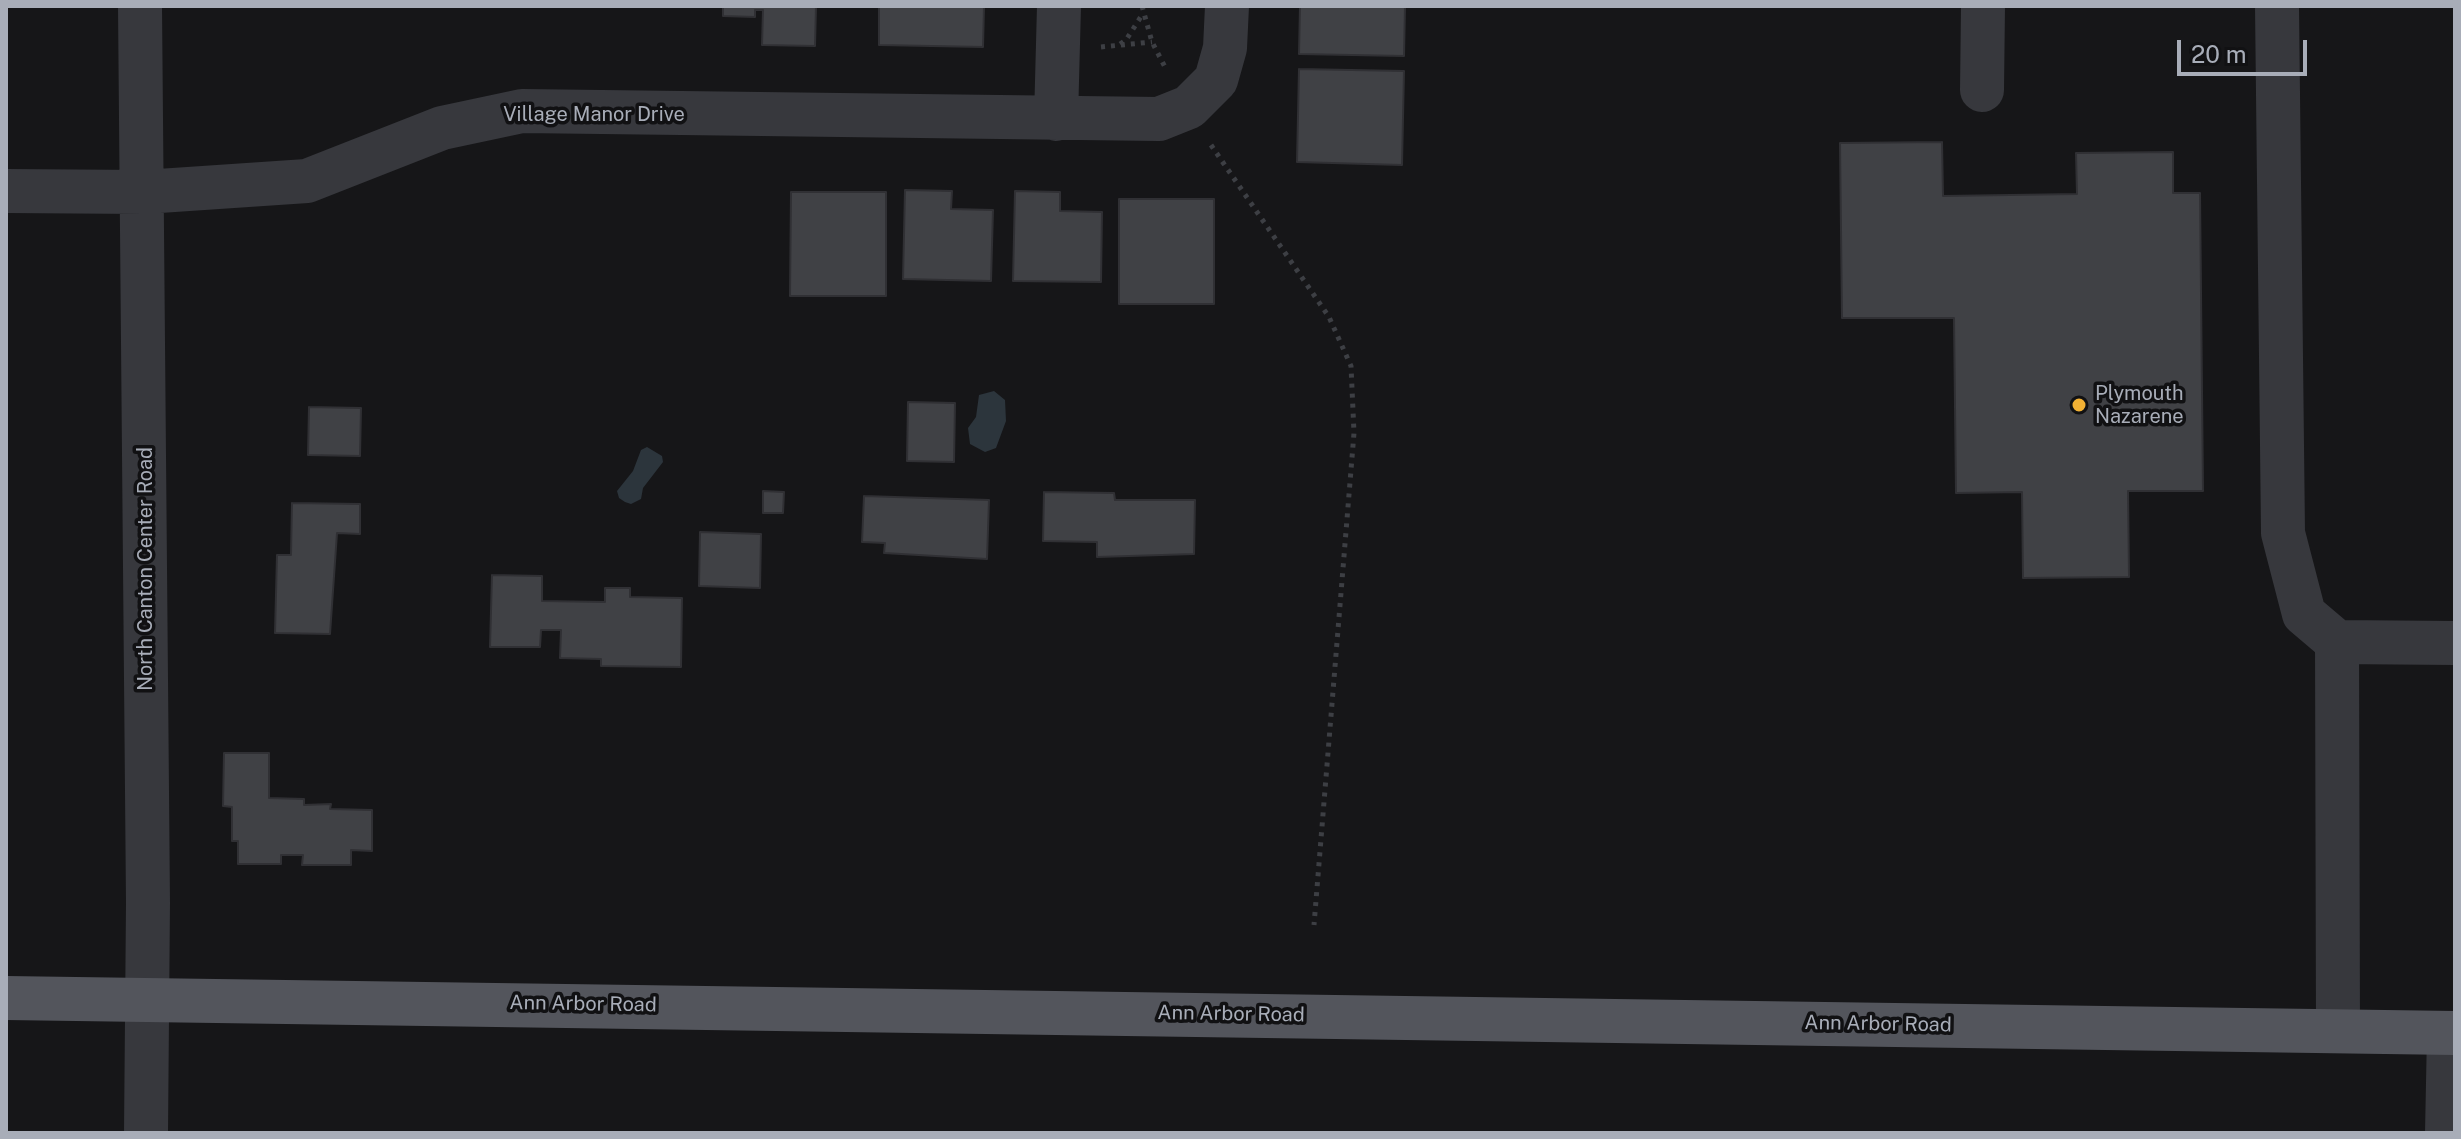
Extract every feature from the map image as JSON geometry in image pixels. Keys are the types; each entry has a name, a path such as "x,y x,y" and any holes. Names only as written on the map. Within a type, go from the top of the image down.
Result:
{"main road":[{"name":"Ann Arbor Road","path":"6,998 2452,1033"}],"street":[{"name":"North Canton Center Road","path":"140,6 144,192 146,1133"},
{"path":"1056,119 1059,6"},
{"name":"Village Manor Drive","path":"6,191 144,192 307,181 442,128 522,111 1159,119 1189,107 1216,80 1223,63 1227,6"},
{"path":"1982,90 1983,6"},
{"path":"2277,6 2283,533 2304,614 2337,642 2455,643"},
{"path":"2337,642 2338,1031"},
{"path":"2447,1133 2452,1033"}],"path":[{"path":"1142,6 1152,42 1169,74"},
{"path":"1115,46 1126,40 1143,14"},
{"path":"1087,48 1152,42"},
{"path":"1203,132 1232,180 1329,317 1351,366 1354,433 1314,925"}],"shaded area":[{"path":"994,391 1005,400 1006,421 996,448 985,452 970,444 968,428 976,417 979,395"},
{"path":"647,447 662,456 663,462 643,488 641,499 631,504 625,502 619,498 617,491 633,471 641,450"}],"building":[{"path":"723,6 816,6 815,46 762,45 763,10 755,10 755,17 723,16"},
{"path":"879,6 984,6 983,47 879,45"},
{"path":"1300,6 1405,6 1404,56 1299,54"},
{"path":"1299,69 1404,71 1402,165 1297,162"},
{"name":"Plymouth Nazarene","path":"1942,142 1943,196 2077,194 2076,153 2173,152 2173,193 2200,193 2203,491 2128,491 2129,577 2023,578 2022,492 1956,493 1954,318 1842,318 1840,143"},
{"path":"905,190 952,191 951,209 993,210 991,281 903,279"},
{"path":"1015,191 1060,192 1060,211 1102,212 1101,282 1013,281"},
{"path":"791,192 886,192 886,296 790,296"},
{"path":"1119,199 1214,199 1214,304 1119,304"},
{"path":"908,402 955,403 954,462 907,461"},
{"path":"309,407 361,408 360,456 308,455"},
{"path":"763,491 784,492 783,513 763,513"},
{"path":"1044,492 1114,493 1115,500 1195,500 1194,554 1097,557 1097,542 1043,541"},
{"path":"864,496 989,500 987,559 884,553 885,543 862,542"},
{"path":"292,503 360,504 360,534 337,533 330,634 275,633 277,555 291,555"},
{"path":"700,532 761,534 760,588 699,586"},
{"path":"492,575 542,576 542,601 605,602 605,588 630,588 630,597 682,598 681,667 601,666 601,659 560,658 561,630 541,630 540,647 490,647"},
{"path":"224,753 269,753 269,798 304,799 304,805 331,804 330,809 372,810 372,851 351,850 351,865 302,865 303,855 281,855 281,864 238,864 238,841 232,841 232,807 223,806"}],"place":[{"name":"Plymouth Nazarene","path":"2079,405"}]}
